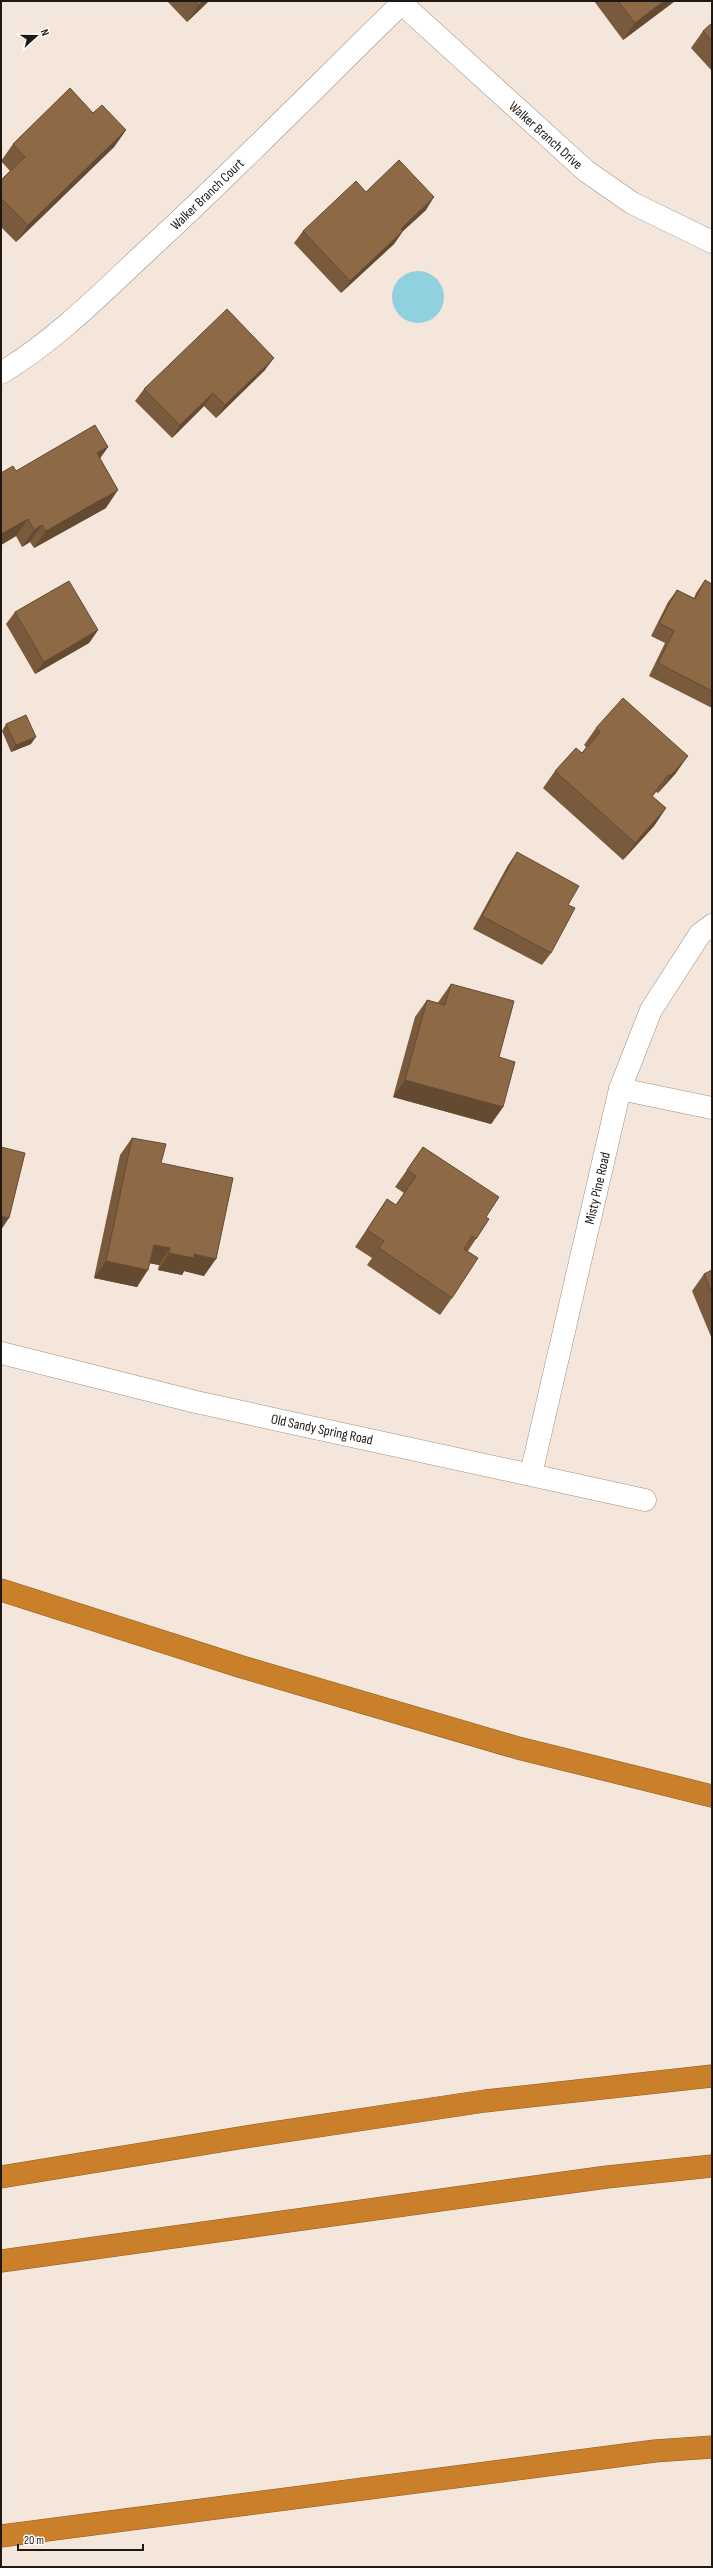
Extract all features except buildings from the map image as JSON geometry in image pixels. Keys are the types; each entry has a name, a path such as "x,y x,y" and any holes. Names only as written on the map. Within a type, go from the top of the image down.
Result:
{"highway":[{"path":"1,1590 242,1667 518,1748 712,1796"},
{"path":"1,2177 238,2138 485,2101 712,2076"},
{"path":"1,2261 607,2177 712,2166"},
{"path":"1,2536 655,2451 712,2447"}],"street":[{"name":"Walker Branch Drive","path":"401,2 586,171 632,203 712,242"},
{"name":"Walker Branch Court","path":"1,372 54,334 108,287 401,2"},
{"name":"Misty Pine Road","path":"531,1474 620,1089 650,1010 700,934 712,925"},
{"path":"620,1089 712,1108"},
{"name":"Old Sandy Spring Road","path":"1,1353 196,1402 645,1500"}],"water":[{"path":"413,271 423,271 432,275 440,283 444,292 444,302 440,311 432,319 423,323 413,323 404,319 396,311 392,302 392,292 396,283 404,275"}]}
